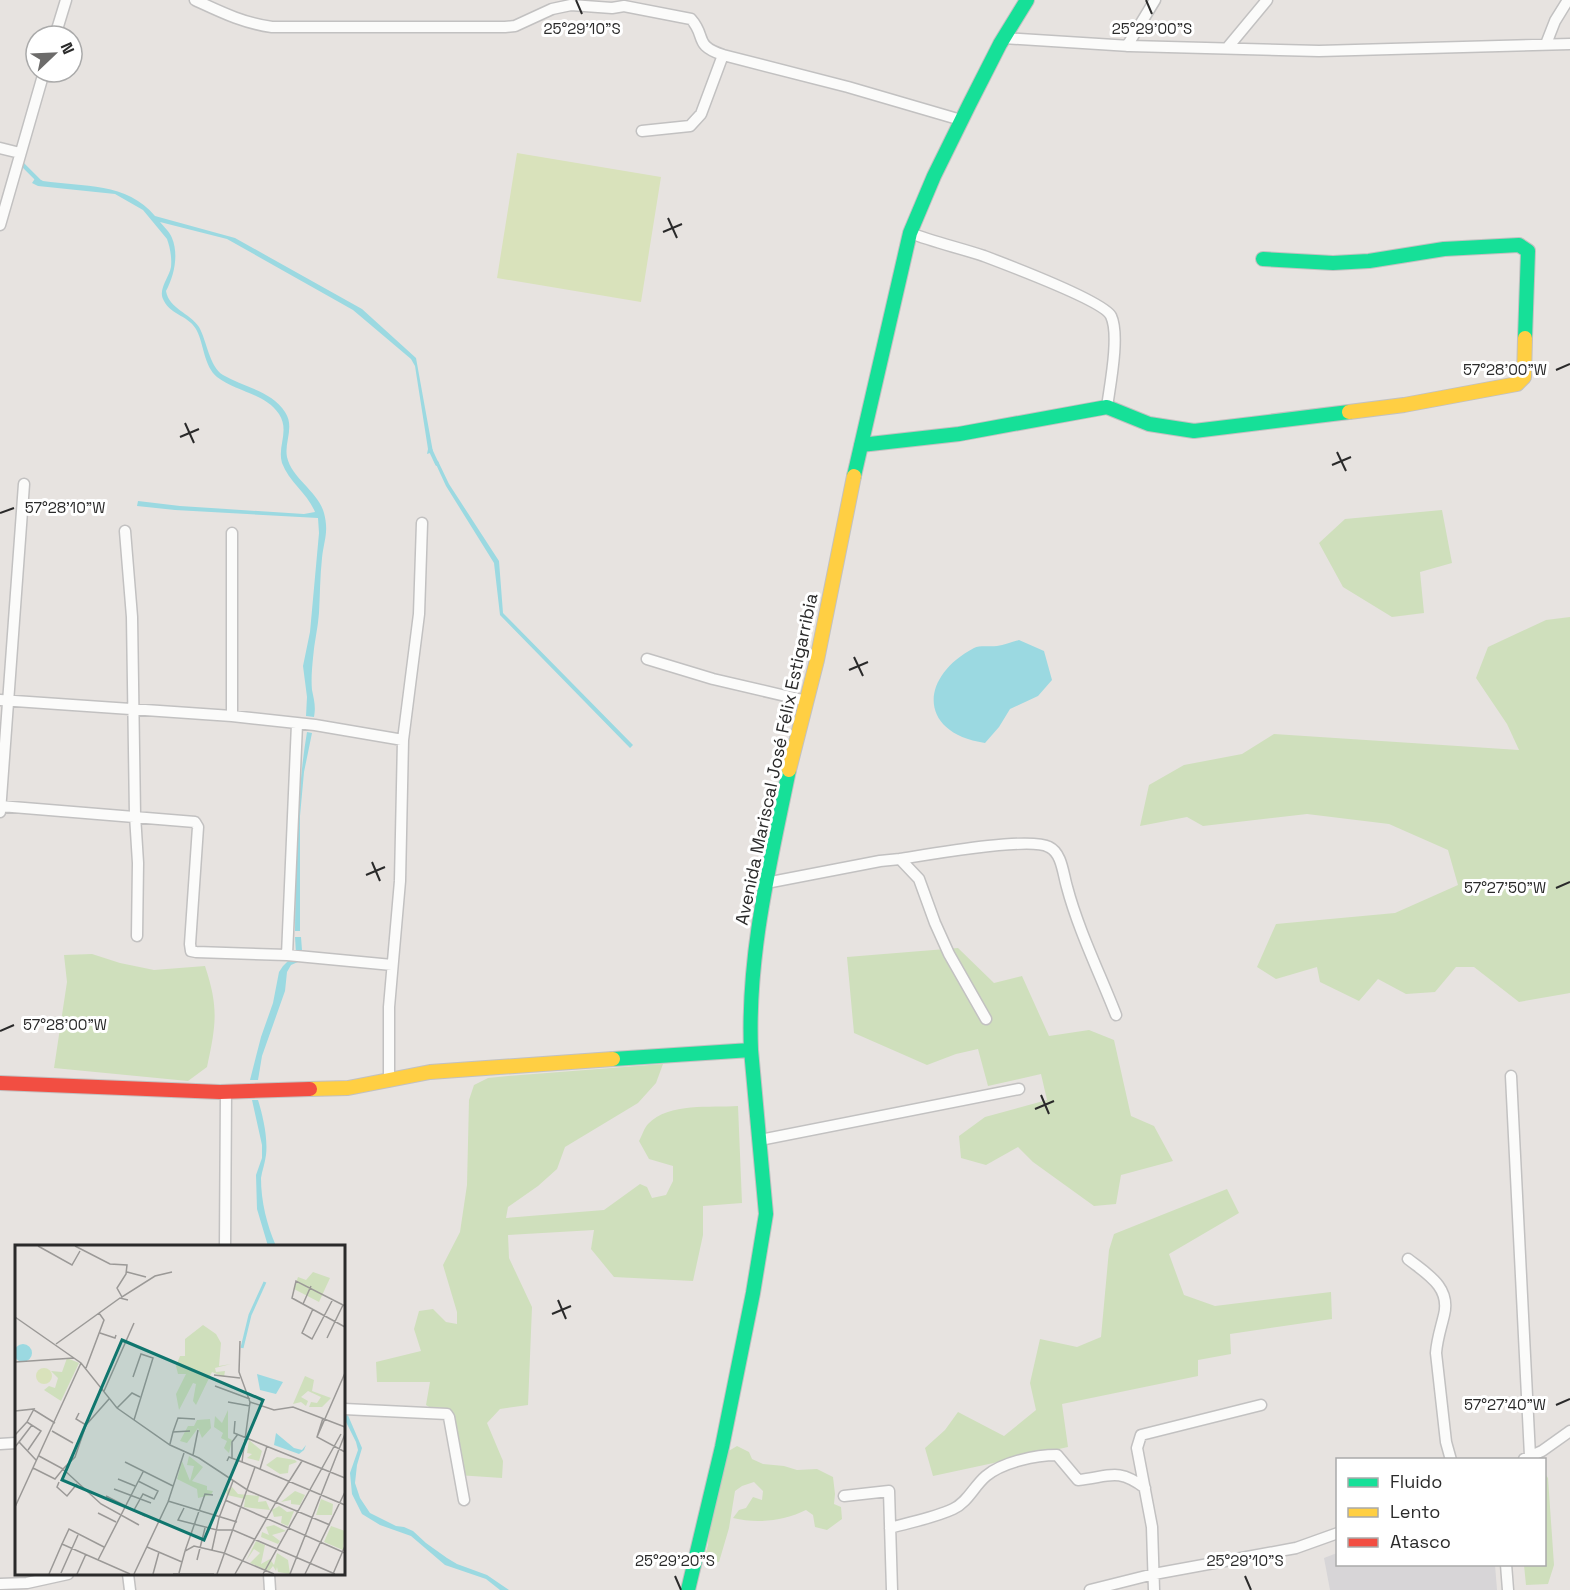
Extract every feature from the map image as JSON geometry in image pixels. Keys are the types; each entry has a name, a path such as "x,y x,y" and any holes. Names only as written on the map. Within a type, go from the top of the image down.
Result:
{"street":[{"path":"59,24 66,0"},
{"path":"195,0 234,19 272,27 505,27 515,26 552,9 571,4 612,8 624,3 691,19 702,44 723,55 848,87 961,120"},
{"name":"Avenida Mariscal José Félix Estigarribia","path":"688,1590 722,1447 766,1214 750,1025 753,962 790,762 807,701 861,445 910,234 924,194 961,120 1003,38 1027,0"},
{"path":"1127,46 1155,0"},
{"path":"1228,47 1267,0"},
{"path":"1546,44 1555,21 1568,0"},
{"path":"1003,38 1127,46 1319,51 1570,44"},
{"path":"642,131 690,126 696,121 701,114 723,55"},
{"path":"0,225 41,84"},
{"path":"0,148 19,158"},
{"path":"910,234 982,256 1067,290 1108,310 1115,335 1107,407"},
{"path":"861,445 959,434 1107,407 1149,424 1194,430 1404,405 1517,384 1524,377 1528,251 1519,245 1444,249 1369,261 1263,259"},
{"path":"0,812 4,700 24,484"},
{"path":"388,1081 392,965 400,881 403,740 419,614 422,523"},
{"path":"125,531 132,618 135,815 138,863 137,936"},
{"path":"232,533 232,716"},
{"path":"647,659 713,679 807,701"},
{"path":"4,700 232,716 403,740"},
{"path":"291,955 306,725"},
{"path":"0,806 135,815 195,822 198,827 191,951 307,956 392,965"},
{"path":"766,883 880,861 900,860 959,849 1037,844 1051,848 1057,854 1068,892 1116,1014"},
{"path":"900,860 919,879 949,954 986,1019"},
{"path":"0,1083 226,1092 348,1088 430,1072 752,1050"},
{"path":"1511,1076 1527,1458 1542,1451 1570,1431"},
{"path":"760,1140 1019,1089"},
{"path":"225,1245 226,1092"},
{"path":"1408,1258 1441,1287 1447,1303 1436,1353 1446,1442 1451,1458"},
{"path":"1154,1590 1152,1527 1137,1448 1141,1435 1261,1405"},
{"path":"347,1409 447,1414 464,1500"},
{"path":"0,1444 15,1443"},
{"path":"890,1528 954,1509 970,1496 986,1477 1000,1467 1048,1455 1057,1455 1078,1480 1111,1473 1130,1476 1145,1488"},
{"path":"844,1496 889,1491 892,1590"},
{"path":"1090,1590 1154,1574 1296,1548 1336,1534"},
{"path":"1506,1566 1508,1590"},
{"path":"0,1584 27,1583 63,1575"},
{"path":"128,1575 130,1590"},
{"path":"269,1575 270,1590"}],"shaded area":[{"path":"1336,1553 1336,1566 1495,1566 1497,1590 1330,1590 1324,1558"}],"green space":[{"path":"517,153 661,177 641,302 497,278"},
{"path":"1442,510 1452,563 1420,572 1424,613 1392,617 1343,587 1319,543 1345,519"},
{"path":"1570,617 1570,993 1519,1002 1474,967 1456,967 1435,992 1406,994 1378,979 1359,1001 1320,982 1317,967 1276,979 1257,967 1276,924 1395,913 1458,885 1448,850 1389,824 1307,814 1203,826 1187,817 1140,826 1149,785 1184,765 1242,754 1274,734 1519,750 1507,724 1476,678 1488,647 1546,620"},
{"path":"958,948 994,983 1022,976 1049,1036 1089,1030 1114,1040 1131,1116 1154,1126 1173,1161 1121,1175 1116,1204 1094,1206 1033,1162 1018,1147 986,1165 961,1158 959,1136 985,1117 1047,1100 1041,1074 988,1086 978,1049 956,1054 927,1065 854,1033 847,957"},
{"path":"92,954 154,970 205,966 215,1016 207,1067 188,1081 54,1068 67,982 64,955"},
{"path":"663,1064 656,1083 638,1103 565,1147 557,1169 508,1207 506,1218 604,1210 640,1184 647,1187 652,1198 666,1195 673,1181 673,1166 649,1159 639,1141 647,1126 657,1117 667,1112 691,1108 738,1106 742,1203 703,1206 703,1235 693,1281 614,1277 591,1249 594,1230 508,1235 509,1258 532,1307 528,1405 500,1409 487,1423 503,1461 502,1478 457,1475 445,1417 426,1405 430,1382 377,1382 376,1362 421,1351 414,1329 419,1311 433,1309 446,1322 457,1324 457,1312 443,1265 460,1232 467,1185 469,1100 474,1085 488,1078"},
{"path":"1227,1189 1239,1213 1169,1254 1184,1295 1215,1306 1331,1292 1332,1319 1230,1334 1231,1354 1198,1360 1198,1376 1062,1404 1068,1447 933,1476 925,1448 945,1430 958,1412 1004,1436 1036,1410 1030,1383 1040,1339 1077,1347 1101,1337 1109,1250 1114,1234"},
{"path":"737,1446 749,1452 752,1459 763,1464 797,1470 817,1469 833,1477 834,1504 841,1507 842,1519 827,1530 815,1527 813,1515 806,1510 789,1517 770,1520 751,1521 733,1518 739,1510 746,1508 753,1497 762,1500 763,1491 754,1482 742,1486 735,1491 729,1528 719,1562 711,1563 705,1556 710,1513 727,1452"},
{"path":"1546,1475 1554,1565 1548,1584 1526,1585 1524,1566 1546,1566"}],"water":[{"path":"36,177 43,181 104,188 118,192 144,205 155,216 235,238 362,309 416,358 433,452 427,454 415,366 411,359 353,310 227,239 160,222 171,236 175,251 173,272 166,291 168,297 175,307 199,327 211,360 218,371 265,394 285,412 289,423 286,451 290,465 321,505 324,513 326,531 312,674 314,717 306,716 307,697 303,666 310,632 319,533 318,518 137,506 138,501 304,514 315,512 282,463 283,426 279,414 266,401 217,377 209,367 194,326 167,306 162,293 171,267 170,249 167,239 143,210 115,194 38,186 32,183"},
{"path":"434,460 438,461 449,484 499,561 503,613 633,745 630,748 500,615 494,563 446,486"},
{"path":"1019,640 1044,651 1052,680 1038,696 1010,709 999,727 985,743 963,737 947,728 938,716 934,703 936,688 943,674 956,660 974,648 1000,646"},
{"path":"307,732 312,733 304,772 300,816 300,931 295,931 299,806"},
{"path":"295,937 301,937 300,961 291,965 287,972 285,991 262,1056 258,1080 250,1080 273,1003 279,972 296,953"},
{"path":"252,1100 258,1100 265,1127 266,1158 261,1178 262,1196 267,1222 276,1245 268,1245 257,1209 256,1175 262,1158 262,1145"},
{"path":"345,1413 362,1448 355,1483 360,1498 370,1513 396,1526 413,1531 447,1558 487,1575 509,1590 500,1590 486,1579 445,1565 411,1536 380,1525 362,1514 352,1494 350,1473 358,1450 345,1420"}],"waterway":[{"path":"20,162 38,180"},
{"path":"430,449 437,464"}],"traffic: fast":[{"path":"854,476 910,233 934,176 969,105 1000,44 1027,0"},
{"path":"1263,259 1333,263 1369,261 1444,249 1519,245 1528,251 1525,338"},
{"path":"861,445 959,434 1107,407 1149,424 1194,431 1349,412"},
{"path":"688,1590 722,1447 753,1293 766,1214 751,1050 751,1015 761,909 789,770"},
{"path":"613,1059 751,1050"}],"traffic: slow":[{"path":"1349,412 1404,405 1517,384 1524,377 1525,338"},
{"path":"789,770 817,660 854,476"},
{"path":"310,1089 348,1088 430,1072 613,1059"}],"traffic: jam":[{"path":"0,1083 220,1092 310,1089"}]}
